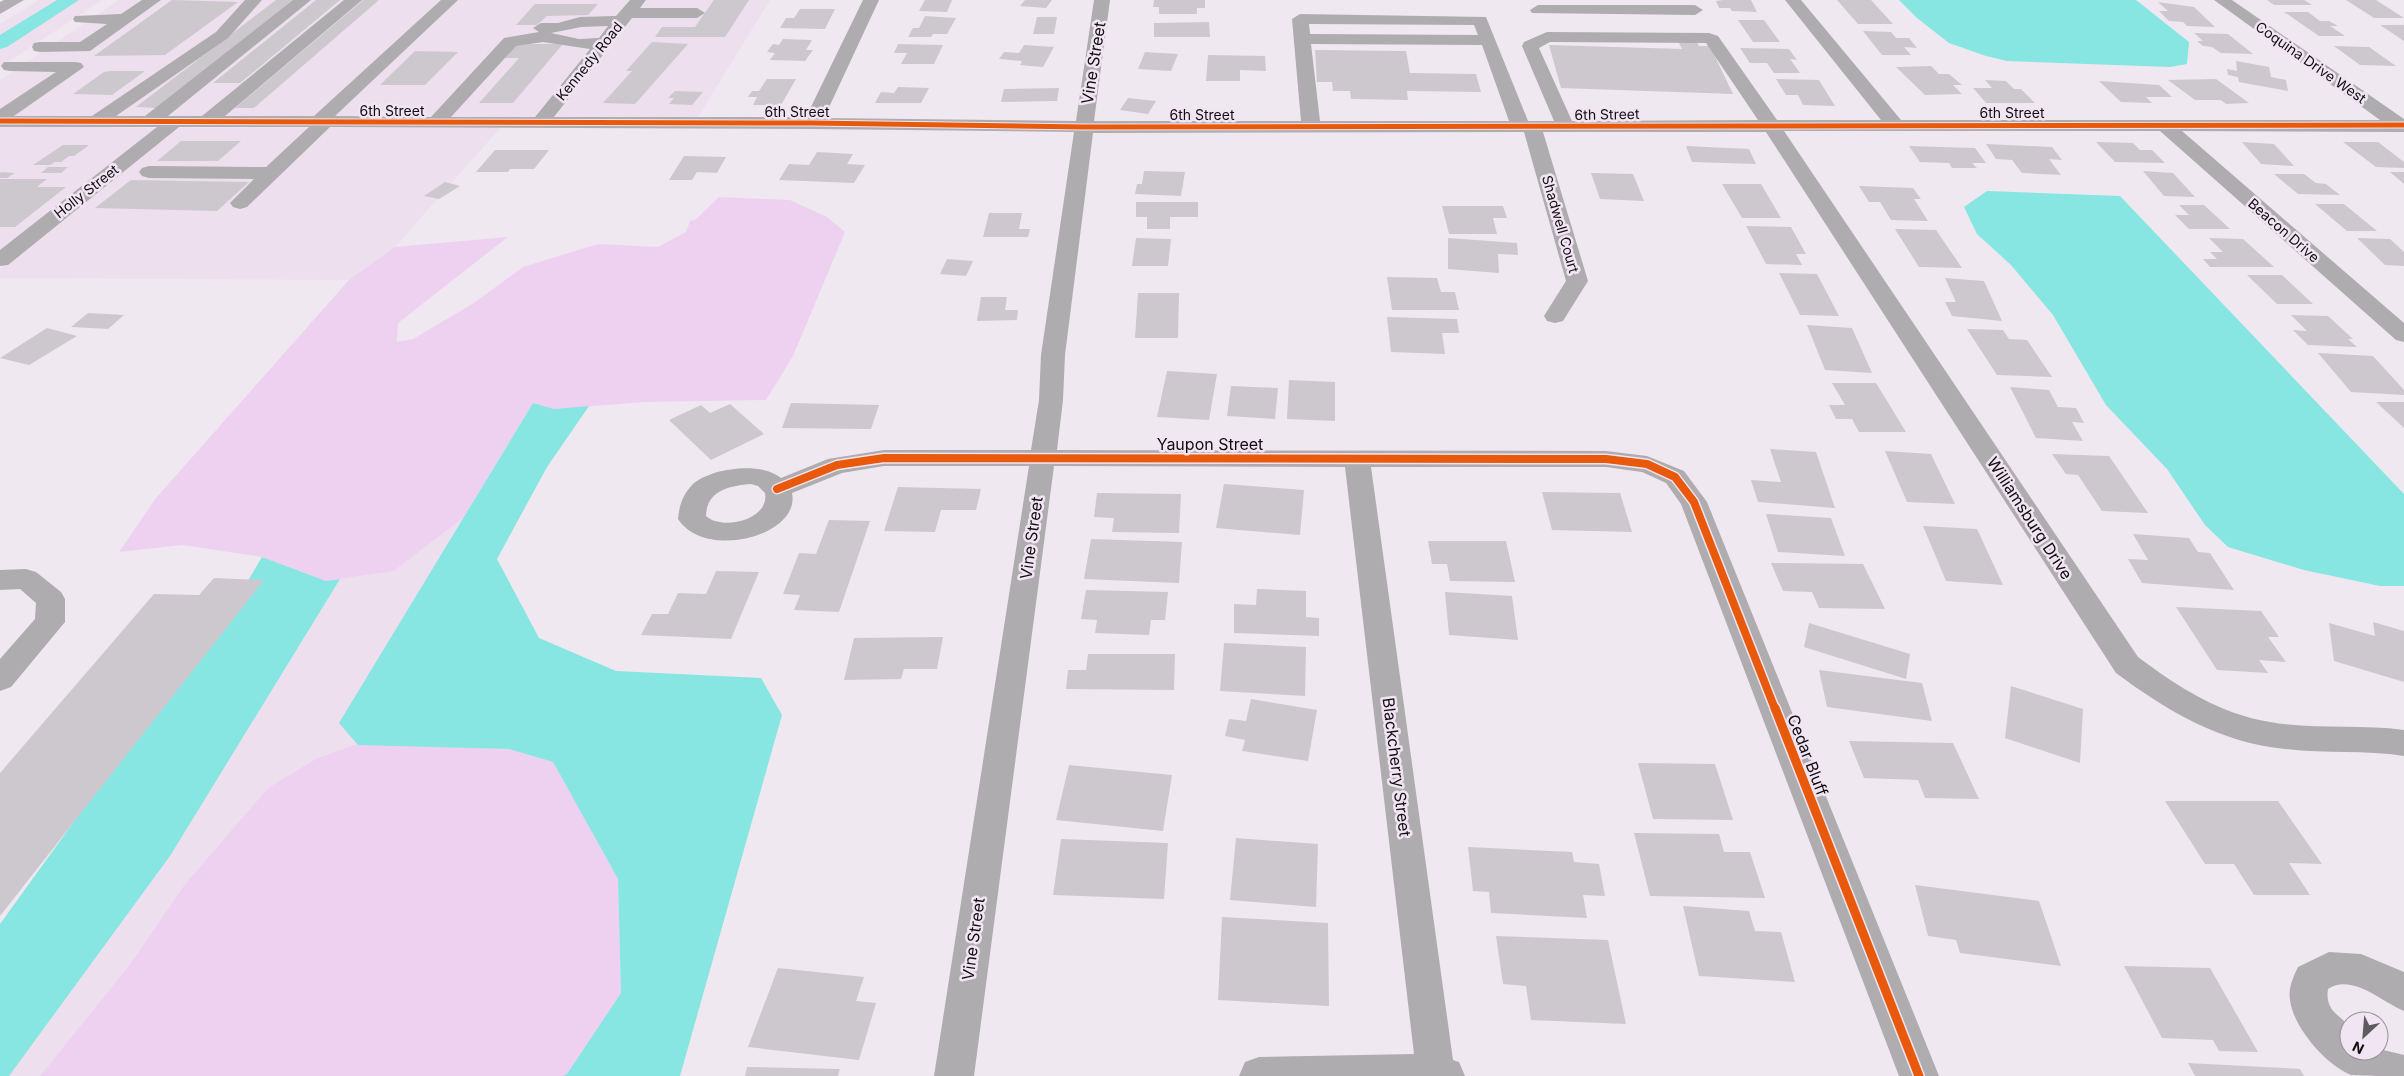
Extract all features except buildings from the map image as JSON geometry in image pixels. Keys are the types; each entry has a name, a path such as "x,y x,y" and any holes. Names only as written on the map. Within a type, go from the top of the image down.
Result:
{"main road":[{"path":"0,10 16,0"}],"street":[{"path":"40,46 84,46 153,0"},
{"path":"95,122 222,34 254,0"},
{"path":"149,122 303,0"},
{"path":"205,123 354,0"},
{"path":"240,203 450,0"},
{"path":"812,123 871,0"},
{"name":"Vine Street","path":"954,1076 1051,400 1053,355 1102,0"},
{"path":"1793,0 1894,124"},
{"name":"Coquina Drive West","path":"2222,0 2402,126"},
{"path":"5,70 104,4"},
{"path":"1546,31 1536,5 1690,5"},
{"name":"Williamsburg Drive","path":"1690,5 2127,665 2168,696 2221,723 2271,735 2404,742"},
{"path":"522,28 560,28 629,11 697,13"},
{"name":"Kennedy Road","path":"540,122 629,11"},
{"path":"81,19 125,19"},
{"path":"1566,127 1530,46 1546,31 1703,37 1709,33"},
{"path":"436,122 510,42 519,38 567,38 576,43 604,43"},
{"name":"Shadwell Court","path":"1311,127 1302,39 1488,40 1526,127 1577,281 1555,316"},
{"path":"0,117 75,67 5,70"},
{"path":"0,99 27,99"},
{"name":"6th Street","path":"0,121 173,123 812,123 1084,127 1566,127 1770,124 2402,126"},
{"name":"Holly Street","path":"0,260 173,123"},
{"name":"Beacon Drive","path":"2164,125 2404,335"},
{"path":"149,172 272,173"},
{"name":"Yaupon Street","path":"777,489 836,465 884,458 1606,459 1647,464"},
{"name":"Blackcherry Street","path":"1358,458 1439,1075"},
{"name":"Cedar Bluff","path":"1647,464 1675,477 1694,502 1919,1076"},
{"path":"0,580 26,580 51,599 50,622 0,679"},
{"path":"2404,994 2395,987 2361,971 2330,968 2311,980 2308,1001 2323,1029 2353,1056 2389,1072 2404,1074"},
{"path":"1259,1076 1439,1075"}],"shaded area":[{"path":"39,0 102,0 0,67 0,24"},
{"path":"119,0 629,0 534,117 0,116 0,80"},
{"path":"647,0 770,0 698,117 555,117"},
{"path":"0,126 156,128 0,250"},
{"path":"501,127 395,247 349,280 0,278 0,269 177,128"},
{"path":"719,197 790,200 827,217 845,232 793,356 766,400 645,402 554,409 533,403 463,518 394,571 326,581 262,557 182,545 119,552 156,498 349,280 395,247 508,237 398,323 397,342 413,339 474,303 523,267 598,244 658,247 686,232 690,221 695,220"},
{"path":"463,518 340,723 357,744 268,788 185,884 131,963 40,1076 9,1076 170,856 340,579 394,571"},
{"path":"357,744 509,749 553,762 618,879 621,993 567,1074 562,1076 40,1076 131,963 185,884 268,788 316,759"}],"water":[{"path":"1899,0 2136,0 2189,42 2187,64 2170,67 2007,61 1949,43 1917,18"},
{"path":"1987,191 2120,196 2404,494 2404,586 2380,586 2304,570 2228,547 2205,525 2167,469 2106,405 2053,315 2011,265 1977,234 1964,207"},
{"path":"533,403 554,409 589,406 547,467 497,559 539,638 616,671 761,678 782,715 680,1076 562,1076 567,1074 621,993 618,879 553,762 509,749 358,745 339,723"},
{"path":"262,557 326,581 340,579 170,856 9,1076 0,1076 0,924 133,740 214,638"}],"waterway":[{"path":"0,43 70,0"}],"cycle path":[{"path":"0,121 812,123 1084,127 2404,125"},
{"path":"777,489 837,465 884,458 1606,459 1647,464 1675,477 1694,502 1919,1076"}]}
